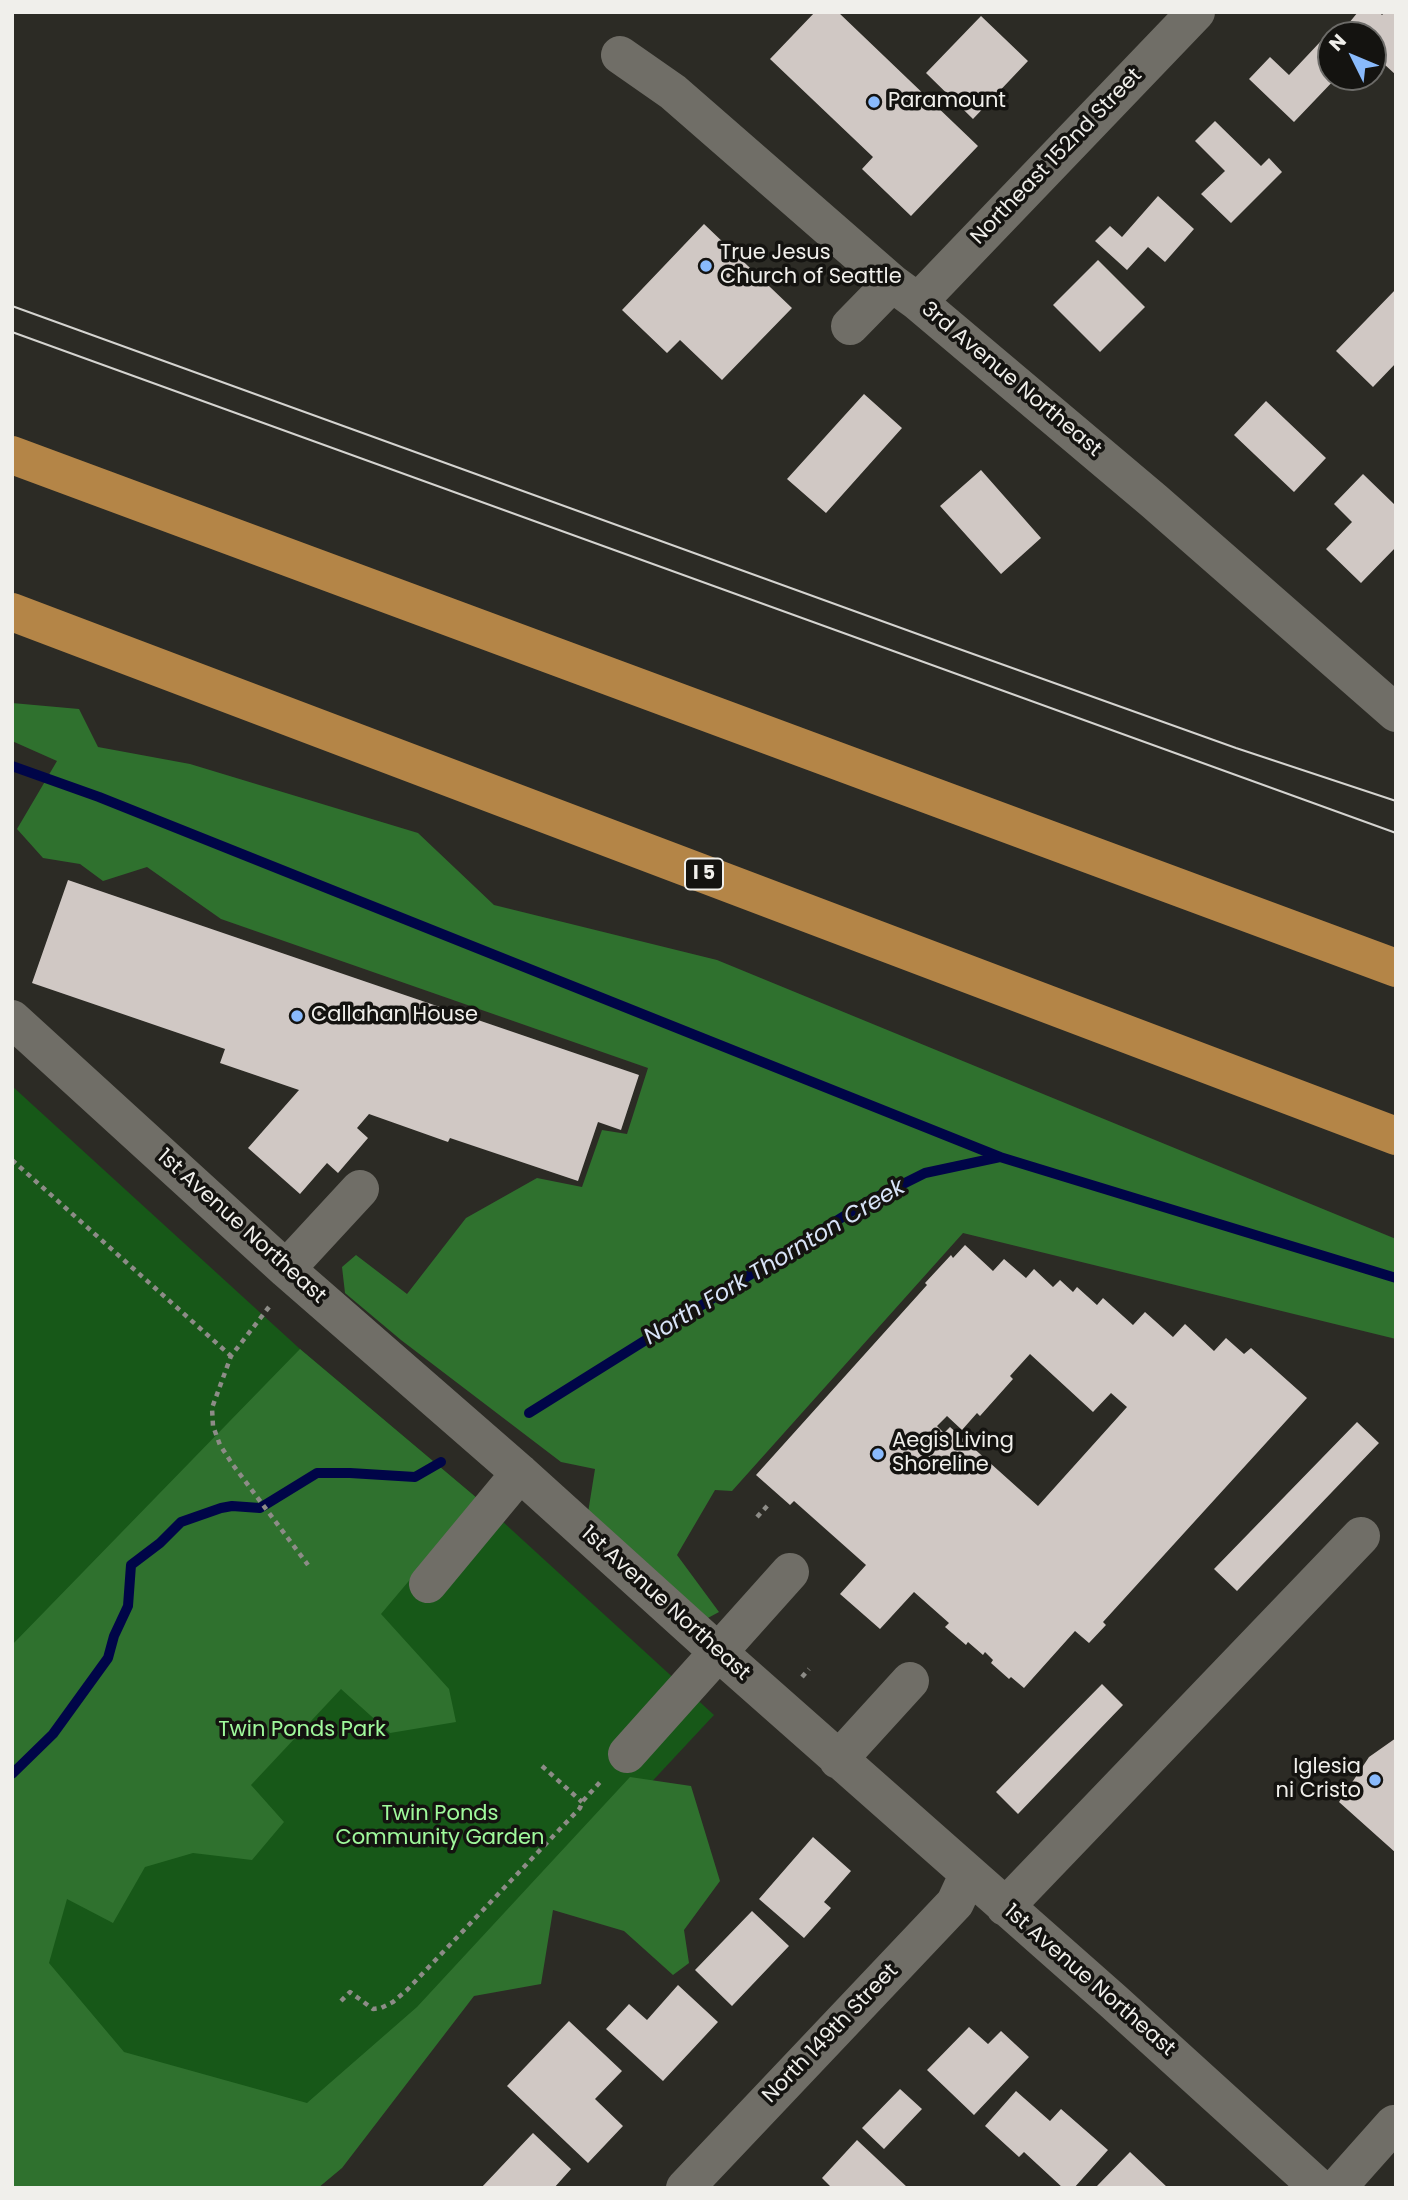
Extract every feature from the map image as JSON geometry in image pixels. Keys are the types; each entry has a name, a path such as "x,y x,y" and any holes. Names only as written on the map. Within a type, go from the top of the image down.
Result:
{"highway":[{"path":"12,455 1396,968"},
{"name":"I 5","path":"12,612 1396,1136"}],"street":[{"name":"Northeast 152nd Street","path":"850,326 905,292 1196,12"},
{"name":"3rd Avenue Northeast","path":"620,55 673,92 1154,501 1395,714"},
{"name":"1st Avenue Northeast","path":"12,1019 286,1269 520,1473 1319,2188"},
{"path":"286,1269 360,1189"},
{"path":"428,1584 520,1473"},
{"path":"1005,1907 1361,1536"},
{"path":"615,1766 790,1572"},
{"path":"838,1760 910,1681"},
{"name":"North 149th Street","path":"685,2188 955,1903 968,1875"},
{"path":"1337,2188 1394,2124"}],"path":[{"path":"12,1160 231,1356"},
{"path":"271,1305 231,1356 212,1408 213,1426 220,1445 233,1465 309,1565"},
{"path":"757,1517 769,1504"},
{"path":"542,1766 582,1802"},
{"path":"341,2001 349,1992 373,2009 381,2008 407,1990 580,1808 582,1802 615,1766"}],"green space":[{"path":"12,703 79,709 98,747 190,764 418,833 494,905 717,960 1396,1239 1396,1339 963,1233 732,1491 715,1490 677,1555 719,1612 706,1619 587,1519 595,1469 561,1462 401,1340 345,1293 342,1267 356,1255 407,1294 466,1218 537,1178 582,1187 602,1130 627,1134 648,1068 221,919 147,867 103,881 80,864 43,858 17,829 57,761 12,741"},
{"name":"Twin Ponds Park","path":"12,1086 300,1349 478,1499 714,1715 273,2188 12,2188"},
{"path":"300,1349 478,1499 381,1614 449,1689 456,1722 390,1733 341,1689 251,1785 284,1822 252,1860 193,1853 145,1867 113,1923 67,1899 49,1963 124,2052 307,2103 417,2007 630,1777 691,1786 720,1881 684,1930 689,1963 673,1975 624,1931 553,1910 541,1984 474,1996 342,2168 318,2188 12,2188 12,1645"}],"building":[{"name":"Paramount","path":"815,12 838,12 978,146 911,216 862,169 873,157 770,59"},
{"path":"1358,12 1379,12 1382,15 1385,12 1396,12 1396,75 1387,67 1387,21 1351,21"},
{"path":"981,16 1028,61 973,119 926,73"},
{"path":"1317,45 1317,91 1324,91 1294,122 1249,79 1270,57 1289,75"},
{"path":"1215,121 1261,166 1269,158 1282,172 1231,223 1201,194 1225,171 1195,141"},
{"path":"1158,196 1194,229 1165,262 1148,247 1127,270 1095,241 1110,226 1122,237"},
{"name":"True Jesus Church of Seattle","path":"704,224 792,308 722,380 680,340 667,353 622,310"},
{"path":"1098,260 1145,307 1100,352 1053,305"},
{"path":"1396,289 1396,363 1373,387 1336,351"},
{"path":"864,394 902,428 826,513 787,479"},
{"path":"1266,401 1326,458 1294,492 1234,435"},
{"path":"981,470 1041,538 1001,574 940,506"},
{"path":"1363,474 1396,506 1396,547 1361,583 1326,549 1352,522 1334,504"},
{"name":"Callahan House","path":"68,880 639,1075 621,1130 598,1122 578,1181 450,1138 448,1142 369,1114 357,1128 368,1138 338,1173 327,1163 300,1194 248,1148 299,1090 220,1063 225,1049 32,983"},
{"name":"Aegis Living Shoreline","path":"965,1245 993,1271 1004,1259 1026,1278 1034,1269 1053,1287 1060,1280 1073,1292 1077,1287 1097,1305 1103,1298 1133,1325 1145,1312 1173,1337 1185,1324 1214,1351 1226,1338 1244,1354 1251,1348 1307,1398 1103,1622 1106,1625 1089,1643 1075,1631 1024,1688 991,1663 993,1660 985,1652 983,1655 968,1642 966,1645 945,1627 949,1623 914,1592 880,1629 840,1594 866,1565 794,1501 790,1505 756,1475 927,1285 925,1283 951,1255 953,1258","holes":["1030,1354 1093,1412 1111,1393 1127,1407 1038,1506 950,1427 944,1433 937,1426 947,1416 962,1430 977,1413 980,1416 1013,1379 1010,1376"]},
{"path":"1357,1422 1379,1443 1237,1591 1214,1569"},
{"path":"1102,1684 1123,1705 1018,1814 996,1792"},
{"name":"Iglesia ni Cristo","path":"1396,1738 1396,1853 1339,1802 1369,1757"},
{"path":"813,1837 851,1871 824,1902 831,1908 804,1938 759,1899"},
{"path":"752,1911 789,1946 732,2006 695,1970"},
{"path":"678,1985 718,2022 663,2081 606,2029 629,2004 647,2020"},
{"path":"569,2021 622,2071 595,2099 623,2126 588,2163 507,2086"},
{"path":"969,2027 988,2044 1001,2031 1029,2057 974,2115 927,2070"},
{"path":"900,2089 922,2109 884,2149 862,2128"},
{"path":"1016,2091 1050,2121 1061,2109 1108,2150 1074,2188 1063,2188 1024,2152 1019,2157 985,2126"},
{"path":"533,2133 571,2169 554,2188 481,2188"},
{"path":"857,2140 908,2188 832,2188 822,2178"},
{"path":"1130,2152 1168,2188 1099,2188 1097,2186"}],"waterway":[{"path":"12,766 99,797 1000,1157"},
{"name":"North Fork Thornton Creek","path":"529,1413 865,1203 925,1173 1000,1157 1396,1278"},
{"name":"North Fork Thornton Creek","path":"12,1774 53,1734 108,1658 114,1636 128,1606 131,1565 160,1543 181,1522 232,1506 260,1508 317,1473 415,1477 441,1462"}],"tram line":[{"path":"12,306 948,645 1236,748 1396,801"},
{"path":"12,332 1396,833"}],"place":[{"name":"Paramount","path":"874,102"},
{"name":"True Jesus Church of Seattle","path":"706,266"},
{"name":"Callahan House","path":"297,1016"},
{"name":"Aegis Living Shoreline","path":"878,1454"},
{"name":"Iglesia ni Cristo","path":"1375,1780"}],"park label":[{"name":"Twin Ponds Community Garden","path":"440,1827"}]}
